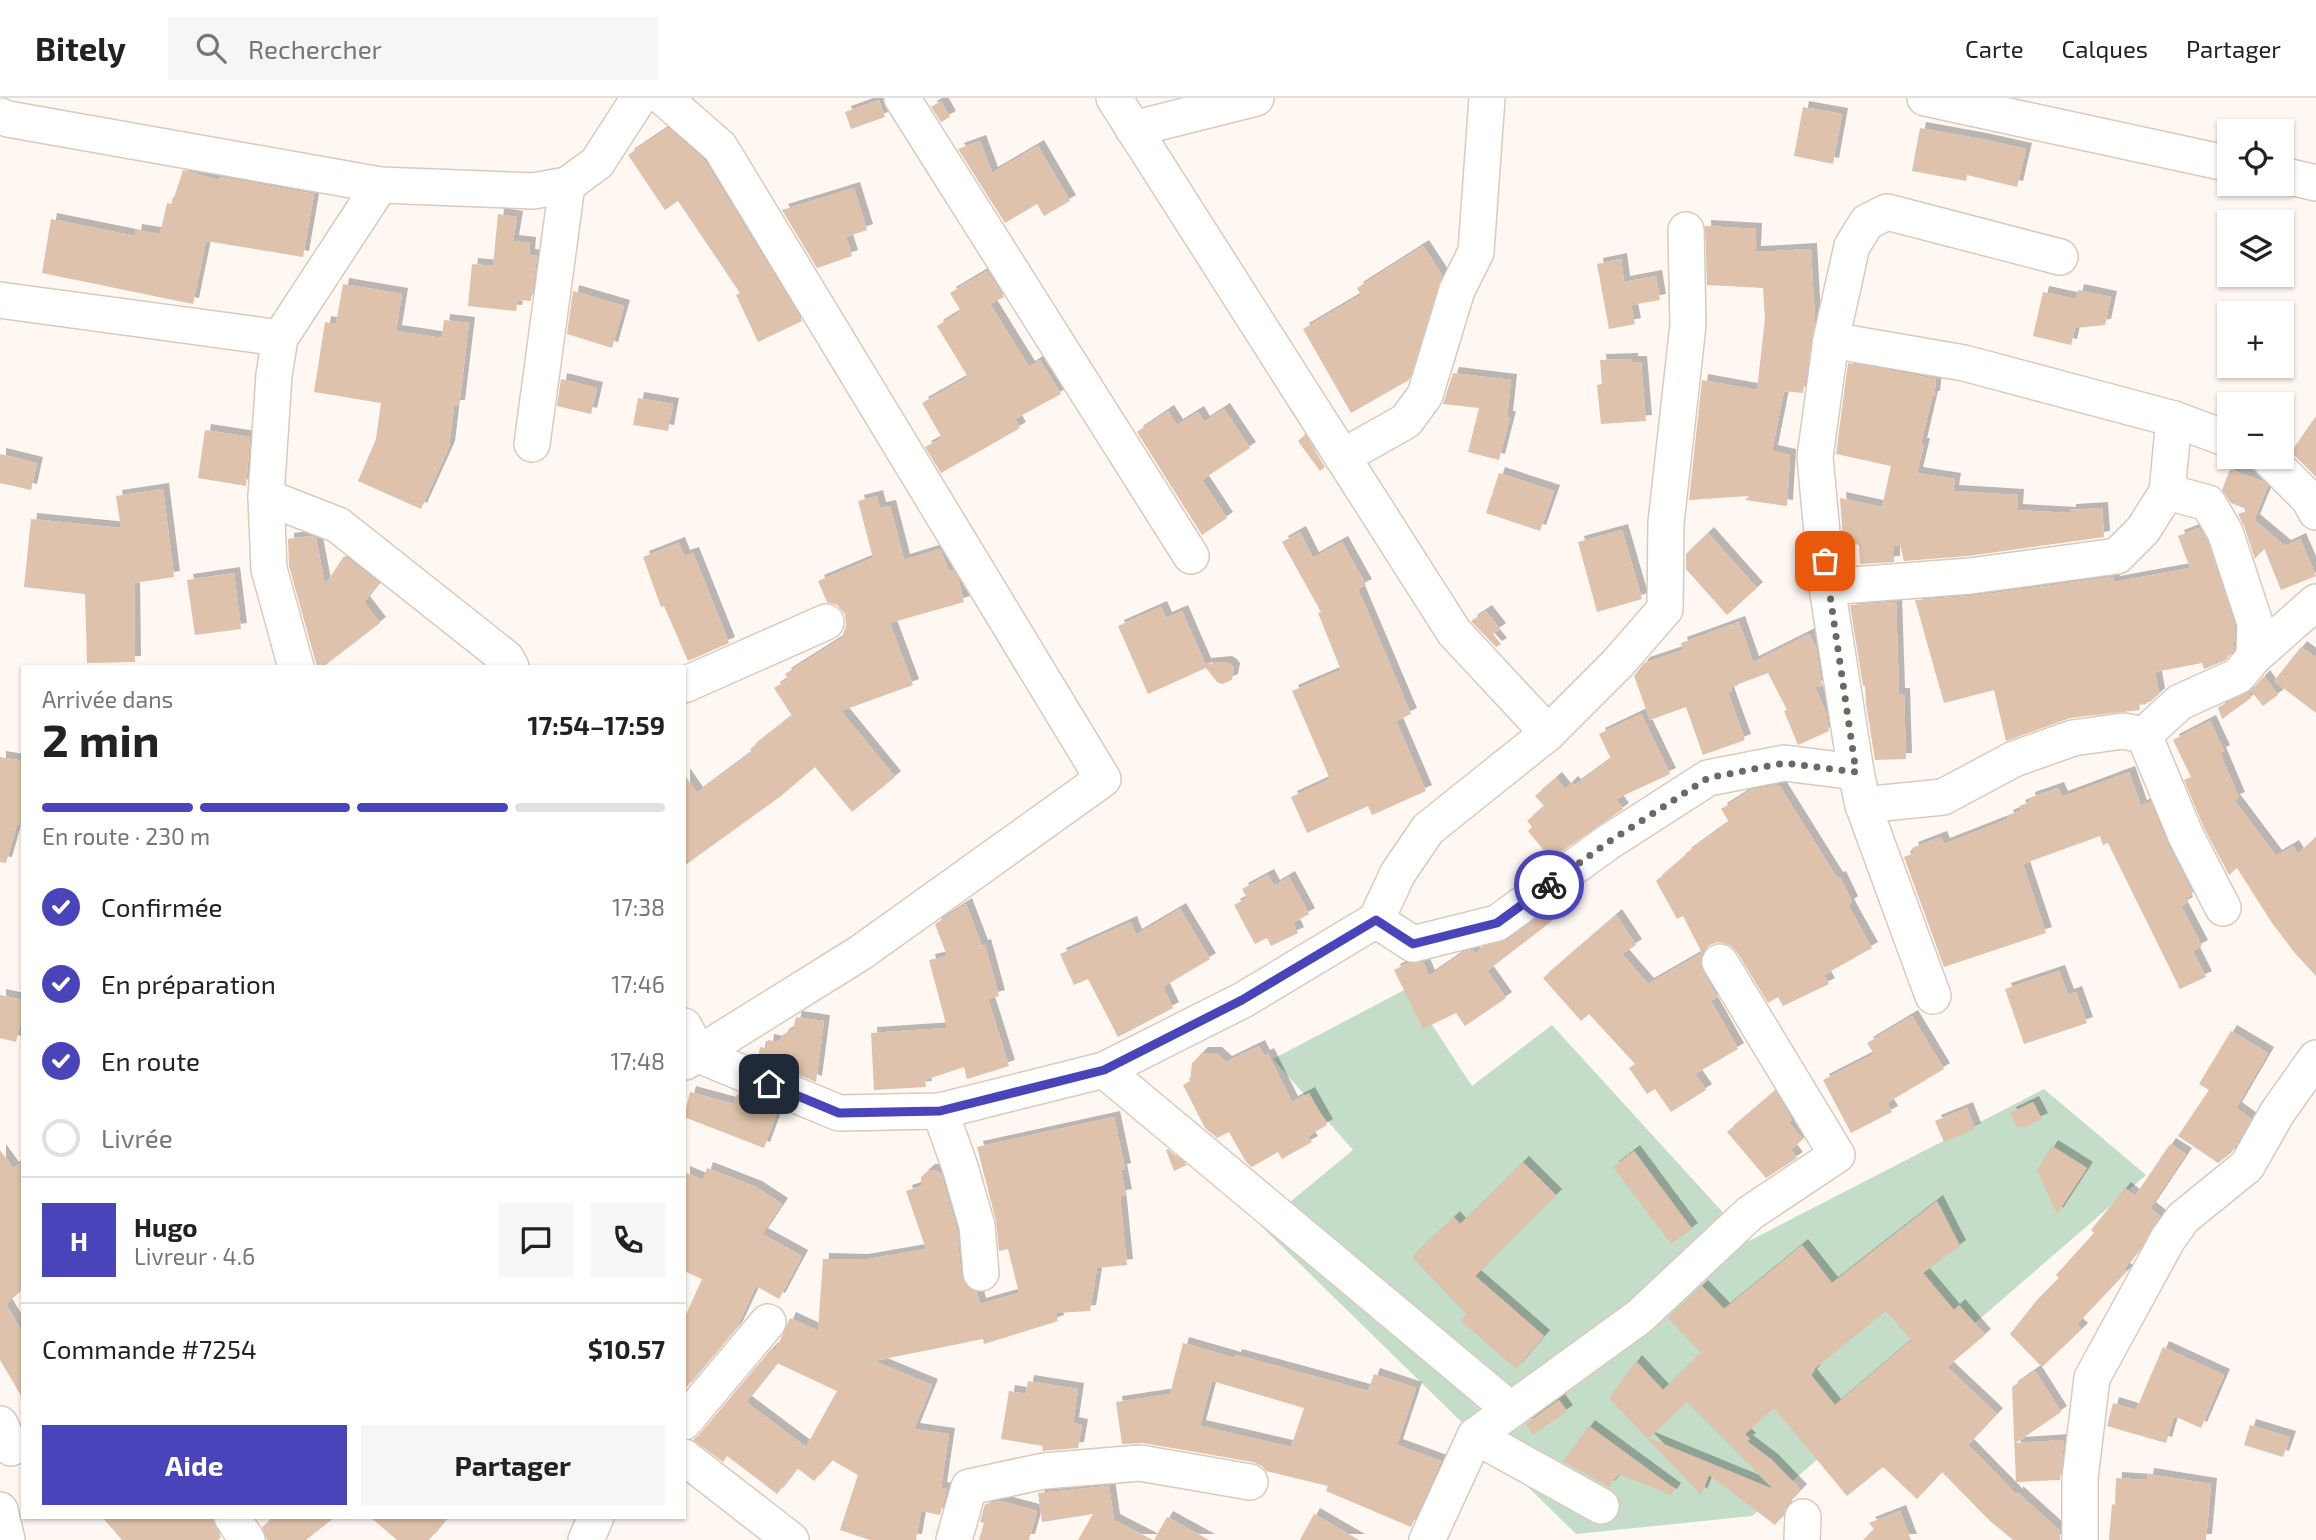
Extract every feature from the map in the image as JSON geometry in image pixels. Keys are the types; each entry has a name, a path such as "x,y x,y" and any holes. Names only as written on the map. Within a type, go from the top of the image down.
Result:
{"street":[{"path":"0,116 380,185 533,191 567,185 597,163 639,98"},
{"path":"664,98 720,147 1103,779 860,953 689,1048"},
{"path":"902,98 1191,556"},
{"path":"1114,98 1454,632 1548,733"},
{"path":"1133,129 1256,98"},
{"path":"1342,457 1406,421 1425,395 1457,290 1476,253 1487,98"},
{"path":"1925,98 2217,161"},
{"path":"2294,178 2316,183"},
{"path":"295,665 269,569 266,496 274,375 280,338 380,185"},
{"path":"532,444 567,185"},
{"path":"1934,996 1863,805 1856,772 1827,587 1815,457 1831,340 1852,246 1867,222 1887,212 2060,257"},
{"path":"689,1048 839,1113 940,1111 1104,1070 1242,1000 1376,920 1398,873 1428,829 1548,733 1618,663 1665,609 1666,523 1688,325 1686,230"},
{"path":"0,300 280,338"},
{"path":"1831,340 1964,363 2174,419 2217,435"},
{"path":"1827,587 1970,576 2117,556 2143,530 2167,492 2174,419"},
{"path":"2279,469 2309,499 2316,512"},
{"path":"2167,492 2208,503 2225,532 2255,623 2254,657"},
{"path":"266,496 338,525 506,658 510,665"},
{"path":"2144,735 2180,702 2238,676 2254,657 2316,602"},
{"path":"686,684 826,622"},
{"path":"1863,805 1942,797 2014,760 2073,738 2123,731 2144,735"},
{"path":"2144,735 2186,836 2223,908"},
{"path":"1376,920 1413,944 1497,923 1607,843 1708,778 1784,763 1856,772"},
{"path":"1427,1540 1475,1436 1639,1317 1750,1213 1837,1155 1720,962"},
{"path":"2080,1540 2080,1478 2092,1378 2168,1239 2183,1218 2247,1166 2277,1113 2316,1058"},
{"path":"1104,1070 1511,1410"},
{"path":"940,1111 960,1167 976,1226 981,1273"},
{"path":"686,1420 768,1322"},
{"path":"1475,1436 1601,1506"},
{"path":"686,1459 791,1540"},
{"path":"954,1540 969,1488 1044,1471 1140,1463 1250,1482"},
{"path":"0,1510 7,1540"},
{"path":"233,1519 247,1540"},
{"path":"586,1540 595,1519"}],"green space":[{"path":"1408,988 1472,1086 1552,1025 1749,1241 2044,1089 2146,1175 1752,1516 1576,1534 1261,1226 1353,1150 1273,1059"}],"building":[{"path":"879,100 885,117 851,129 845,112"},
{"path":"941,101 950,117 941,122 931,107"},
{"path":"1803,107 1842,114 1833,164 1794,156"},
{"path":"668,128 704,160 802,321 758,342 736,295 740,293 678,201 665,210 628,155"},
{"path":"1920,128 2026,149 2017,187 1967,175 1966,181 1912,171"},
{"path":"980,141 992,173 1038,146 1070,201 1044,216 1037,204 1005,223 958,149"},
{"path":"183,170 219,180 220,177 314,194 303,257 206,241 193,304 42,273 51,219 135,236 136,230 160,234 167,203 172,204"},
{"path":"854,188 867,230 846,237 852,256 817,268 782,210"},
{"path":"498,214 517,217 513,241 530,243 529,255 537,256 531,301 518,300 516,311 468,306 472,264 493,266"},
{"path":"1705,226 1756,229 1755,252 1811,249 1815,321 1803,393 1784,391 1772,451 1790,455 1787,506 1745,500 1749,496 1689,500 1702,380 1757,390 1765,319 1763,288 1707,285"},
{"path":"1423,246 1442,275 1409,380 1351,413 1303,329 1361,295 1357,288"},
{"path":"1621,259 1624,282 1656,276 1660,300 1631,305 1635,324 1609,329 1597,264"},
{"path":"987,271 1004,297 990,304 1029,367 1040,360 1061,394 1015,419 1020,428 941,473 925,447 942,438 922,403 968,377 937,326 961,311 950,293"},
{"path":"343,284 402,294 396,331 442,338 444,320 469,323 459,406 454,406 449,447 421,509 358,481 376,439 381,403 314,392 325,322 336,324"},
{"path":"2078,290 2111,297 2105,325 2075,328 2071,345 2033,336 2043,292 2076,299"},
{"path":"573,291 624,306 612,348 567,334"},
{"path":"1632,359 1632,362 1641,362 1646,421 1601,424 1597,385 1602,384 1600,360"},
{"path":"1848,363 1936,379 1917,473 1955,479 1953,491 2018,495 2017,510 2070,513 2070,510 2102,508 2104,537 1968,556 1904,561 1900,545 1894,546 1894,562 1860,564 1859,545 1843,541 1840,498 1882,507 1891,466 1836,454"},
{"path":"1453,373 1511,380 1507,417 1510,417 1499,460 1468,452 1479,408 1443,404"},
{"path":"561,379 597,388 591,414 557,406"},
{"path":"638,398 673,404 668,431 633,425"},
{"path":"1224,409 1250,448 1202,480 1227,518 1202,535 1137,432 1168,411 1177,425 1198,412 1204,422"},
{"path":"2316,416 2316,477 2294,455 2294,448"},
{"path":"205,430 250,437 246,486 198,478"},
{"path":"1305,435 1325,467 1320,471 1298,441"},
{"path":"0,454 37,463 31,490 0,483"},
{"path":"2230,469 2264,482 2268,486 2254,520 2285,546 2300,539 2316,576 2281,590 2264,548 2255,559 2238,514 2249,510 2231,503 2222,490"},
{"path":"1499,473 1554,491 1540,531 1486,513"},
{"path":"163,489 174,577 134,583 135,662 87,663 85,594 24,587 31,519 121,528 116,496"},
{"path":"877,496 880,508 890,506 904,560 940,549 949,571 953,570 958,578 964,602 890,623 913,685 841,711 895,777 852,812 815,767 781,796 686,865 686,777 697,793 752,752 750,749 792,716 774,688 788,679 785,674 842,638 846,625 845,614 837,605 827,602 818,581 873,558 858,501"},
{"path":"2199,528 2207,540 2235,626 2232,643 2234,649 2226,660 2204,669 2202,663 2155,672 2159,694 2150,702 2139,704 2140,710 2070,718 2006,741 1994,690 1944,703 1915,600 1973,596 2113,577 2114,582 2190,568 2178,536"},
{"path":"1622,530 1642,599 1597,612 1578,542"},
{"path":"1300,532 1313,558 1342,542 1366,585 1358,589 1411,714 1396,721 1426,791 1372,815 1368,806 1307,833 1291,797 1330,779 1292,691 1341,670 1318,613 1321,612 1282,542"},
{"path":"1708,533 1757,588 1727,615 1686,569 1686,554"},
{"path":"310,536 316,538 325,585 344,556 379,583 364,602 380,623 326,665 316,663 289,566 288,539"},
{"path":"679,543 684,556 693,553 729,643 688,661 664,606 661,607 643,557"},
{"path":"234,573 241,629 195,635 187,580"},
{"path":"1896,602 1899,694 1904,694 1906,759 1875,760 1850,605"},
{"path":"1161,607 1166,618 1182,611 1205,664 1226,662 1234,669 1232,680 1222,684 1217,682 1206,668 1148,694 1118,626"},
{"path":"1486,611 1500,629 1493,634 1501,644 1496,647 1471,621"},
{"path":"1739,622 1753,662 1809,634 1816,648 1822,686 1815,687 1826,713 1829,731 1798,745 1784,711 1787,710 1768,673 1731,687 1732,691 1728,693 1745,740 1703,755 1686,707 1650,720 1634,676 1644,663 1683,650 1681,643"},
{"path":"2301,647 2316,658 2316,713 2274,681"},
{"path":"2264,676 2278,695 2263,706 2251,691"},
{"path":"2249,692 2251,698 2222,719 2218,707"},
{"path":"1641,714 1670,774 1616,799 1623,809 1551,859 1528,831 1532,827 1527,821 1544,806 1535,796 1556,778 1565,789 1572,782 1575,785 1611,759 1599,734"},
{"path":"2210,721 2224,751 2220,753 2239,798 2234,800 2276,856 2293,846 2298,854 2316,837 2316,976 2272,923 2237,868 2229,875 2204,828 2184,780 2191,777 2173,740"},
{"path":"0,757 21,761 21,825 17,824 6,863 0,862"},
{"path":"2129,772 2141,806 2150,802 2193,894 2185,899 2187,903 2181,906 2202,946 2193,951 2206,977 2180,989 2108,843 2103,845 2100,836 2023,864 2046,933 1944,967 1904,857 1914,853 1912,848 1941,837 1944,844 2008,819 2007,816 2021,810 2019,806 2030,802 2029,798 2058,788 2062,797"},
{"path":"1779,785 1837,878 1840,877 1852,902 1848,905 1872,948 1824,975 1829,984 1783,1006 1778,997 1768,1003 1730,945 1719,942 1709,945 1702,953 1683,916 1677,919 1656,881 1685,854 1729,822 1721,809 1751,790"},
{"path":"1268,875 1274,886 1289,877 1309,914 1293,923 1298,933 1271,946 1267,938 1255,944 1234,905 1247,898 1242,889"},
{"path":"966,904 982,946 985,945 999,996 988,999 1009,1066 967,1079 964,1067 925,1080 926,1087 874,1090 871,1033 947,1028 929,960 947,956 935,924"},
{"path":"1180,909 1210,959 1163,987 1173,1008 1118,1037 1088,979 1074,985 1060,954 1131,922 1136,935"},
{"path":"1546,912 1552,921 1487,971 1506,998 1465,1026 1456,1013 1423,1029 1394,970 1408,963 1423,962 1429,976 1464,952 1472,950 1475,954 1483,947 1508,940"},
{"path":"1616,915 1636,945 1622,954 1648,984 1702,953 1700,963 1703,972 1717,997 1711,1001 1738,1049 1695,1074 1706,1090 1671,1112 1655,1089 1647,1094 1629,1068 1635,1064 1589,1014 1581,1021 1543,978"},
{"path":"2059,971 2068,995 2076,992 2087,1023 2024,1044 2005,989"},
{"path":"0,995 21,1000 21,1021 16,1042 0,1038"},
{"path":"1912,1016 1944,1069 1887,1103 1892,1112 1851,1133 1823,1080 1874,1054 1867,1043"},
{"path":"796,1017 824,1021 816,1082 758,1058 760,1047 767,1048 768,1040 778,1042 784,1034 793,1029"},
{"path":"2231,1031 2268,1053 2236,1108 2251,1119 2231,1153 2218,1163 2178,1136 2209,1090 2199,1084"},
{"path":"1259,1046 1264,1056 1268,1054 1292,1102 1309,1093 1327,1125 1308,1136 1312,1142 1282,1159 1278,1152 1252,1167 1246,1162 1229,1132 1217,1138 1205,1128 1183,1085 1190,1081 1192,1063 1202,1053 1216,1053 1226,1062"},
{"path":"1775,1091 1792,1120 1789,1123 1803,1139 1791,1150 1797,1158 1766,1178 1727,1132"},
{"path":"690,1092 734,1104 737,1094 778,1110 764,1148 686,1118"},
{"path":"2033,1102 2042,1119 2025,1127 2017,1127 2010,1113"},
{"path":"1967,1108 1975,1129 1944,1142 1935,1121"},
{"path":"1114,1117 1125,1169 1121,1170 1126,1195 1120,1196 1127,1265 1097,1268 1090,1311 1056,1313 1058,1321 984,1344 983,1339 874,1361 932,1385 914,1429 949,1434 941,1488 947,1489 940,1515 921,1511 916,1540 870,1540 840,1530 858,1475 832,1460 814,1481 797,1468 777,1494 727,1456 723,1462 693,1440 772,1348 775,1351 790,1318 818,1331 823,1259 862,1260 926,1249 906,1191 921,1186 921,1177 929,1170 941,1174 957,1230 961,1275 965,1285 977,1292 980,1304 1019,1293 1008,1249 999,1251 996,1221 977,1147","holes":["777,1363 837,1391 806,1447 746,1402"]},
{"path":"2170,1144 2186,1154 2150,1208 2160,1216 2124,1269 2127,1271 2077,1324 2082,1329 2042,1367 2010,1334 2059,1278 2056,1275 2094,1233 2091,1230 2125,1188 2135,1196"},
{"path":"2052,1146 2087,1168 2057,1214 2037,1170"},
{"path":"0,1150 13,1168 21,1163 21,1291 6,1304 21,1330 21,1396 0,1360"},
{"path":"1166,1150 1187,1165 1174,1171"},
{"path":"1634,1151 1692,1229 1671,1244 1613,1167"},
{"path":"1523,1162 1556,1195 1475,1276 1544,1336 1516,1369 1461,1321 1466,1314 1412,1257 1454,1217 1460,1224"},
{"path":"707,1168 756,1187 782,1204 762,1234 802,1256 779,1299 756,1286 737,1327 686,1388 686,1315 702,1279 686,1272 686,1173 703,1180"},
{"path":"1937,1201 1960,1246 1923,1273 1954,1310 1959,1305 1985,1335 1947,1367 1997,1414 1968,1445 2017,1495 2017,1492 2060,1531 2060,1540 2013,1540 1989,1520 1942,1472 1917,1499 1883,1467 1847,1496 1774,1408 1745,1434 1750,1439 1747,1441 1772,1460 1801,1490 1786,1506 1784,1514 1775,1525 1709,1475 1701,1495 1609,1398 1636,1361 1663,1390 1701,1353 1668,1318 1702,1286 1724,1309 1802,1245 1832,1283","holes":["1886,1311 1911,1340 1835,1405 1811,1375 1814,1369","1687,1402 1737,1452 1773,1489 1649,1438"]},
{"path":"1183,1343 1368,1391 1374,1374 1416,1388 1397,1445 1441,1461 1411,1527 1326,1491 1328,1486 1266,1471 1253,1462 1143,1443 1122,1444 1116,1402 1170,1394","holes":["1212,1381 1304,1408 1291,1447 1200,1426"]},
{"path":"2163,1347 2224,1375 2201,1428 2174,1416 2166,1443 2107,1426 2113,1403 2136,1410"},
{"path":"2035,1371 2061,1412 2016,1443 2064,1440 2060,1480 2016,1482 2012,1387"},
{"path":"1028,1381 1078,1389 1073,1423 1082,1425 1078,1448 1042,1451 1043,1446 1001,1439 1009,1391 1026,1394"},
{"path":"1559,1400 1567,1411 1533,1435 1526,1424"},
{"path":"2250,1425 2290,1437 2283,1457 2244,1445"},
{"path":"1589,1426 1675,1489 1671,1495 1619,1474 1609,1487 1563,1461"},
{"path":"2148,1474 2211,1484 2206,1540 2109,1540 2116,1478 2147,1480"},
{"path":"1109,1486 1114,1520 1153,1540 1078,1540 1093,1514 1042,1522 1038,1493"},
{"path":"1000,1501 1037,1511 1029,1540 979,1540 984,1523 980,1522 985,1504"},
{"path":"1900,1511 1911,1540 1863,1540 1874,1529 1869,1523"},
{"path":"1314,1514 1359,1540 1300,1540"},
{"path":"1167,1517 1209,1540 1154,1540"},
{"path":"104,1519 213,1519 221,1537 218,1540 122,1540"},
{"path":"272,1519 332,1519 306,1540 267,1540 262,1527"},
{"path":"372,1519 446,1519 429,1540 397,1540"}],"way so far":[{"path":"1549,885 1607,843 1708,778 1784,763 1856,772 1825,561"}],"route":[{"path":"769,1084 839,1113 940,1111 1104,1070 1242,1000 1376,920 1413,944 1497,923 1549,885"}]}
